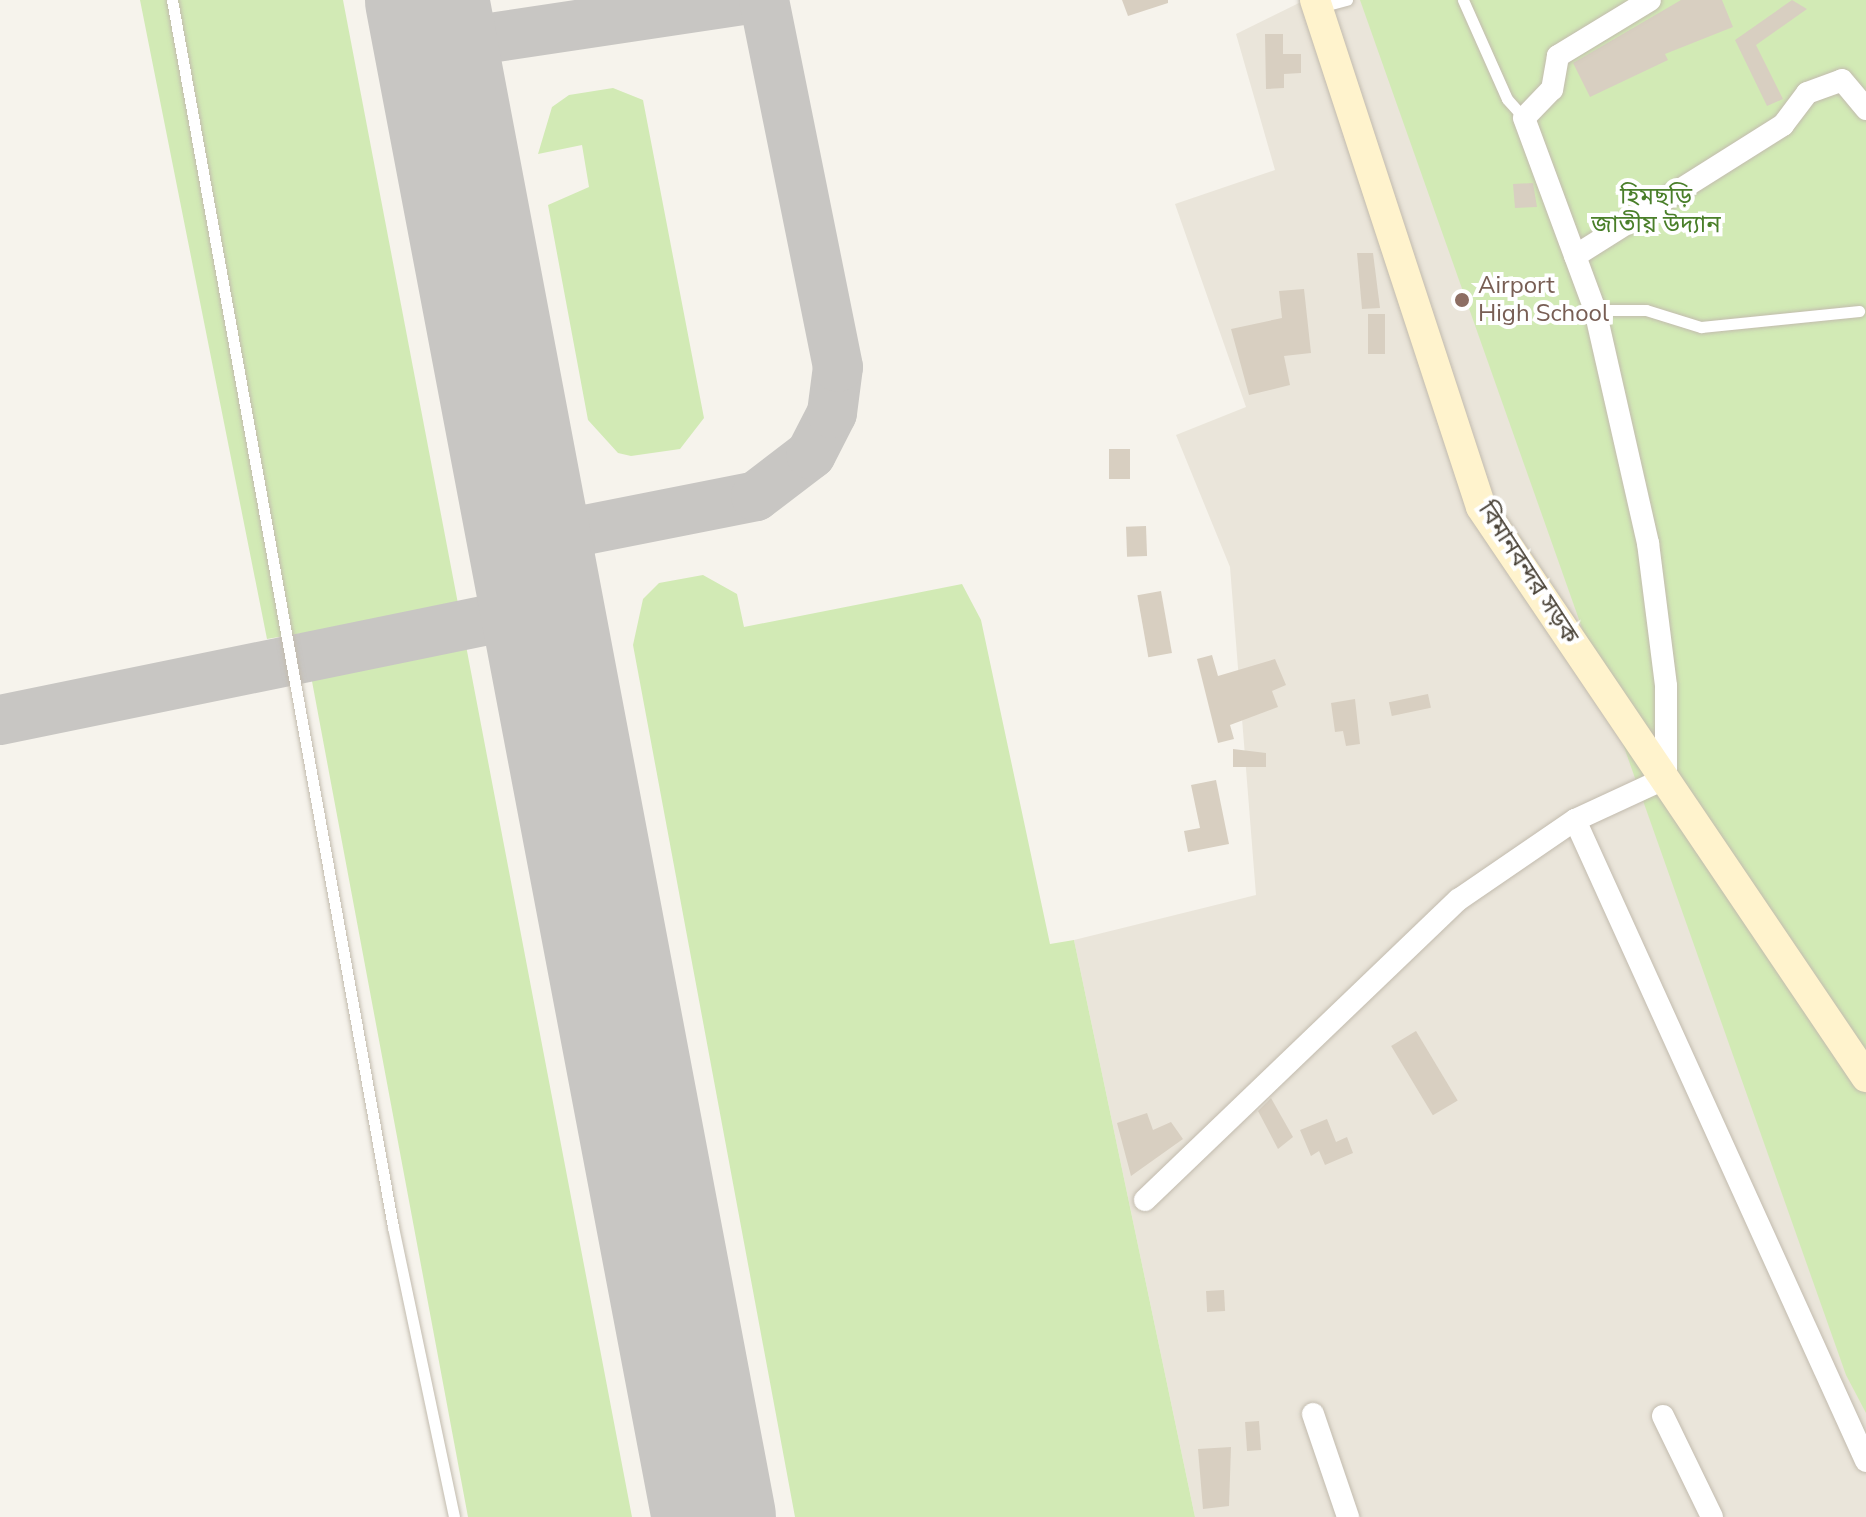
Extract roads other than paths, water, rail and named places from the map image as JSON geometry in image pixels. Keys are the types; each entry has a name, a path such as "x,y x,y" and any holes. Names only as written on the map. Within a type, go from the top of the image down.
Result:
{"street":[{"path":"1145,1200 1458,900 1575,820 1666,778 1666,686 1648,543 1595,310 1524,118 1552,89 1558,56 1650,0"},
{"name":"বিমানবন্দর সড়ক","path":"1316,4 1481,507 1866,1077"},
{"path":"1575,256 1783,125 1807,93 1842,80 1866,109"},
{"path":"1575,820 1866,1461"},
{"path":"1313,1414 1348,1517"},
{"path":"1663,1416 1712,1517"}],"lane":[{"path":"172,0 393,1227 454,1517"},
{"path":"1316,4 1347,0"},
{"path":"1463,0 1507,99 1524,118"},
{"path":"1595,310 1646,310 1701,327 1859,311"}],"place":[{"name":"Airport High School","path":"1462,300"}],"park label":[{"name":"হিমছড়ি জাতীয় উদ্যান","path":"1656,211"}]}
